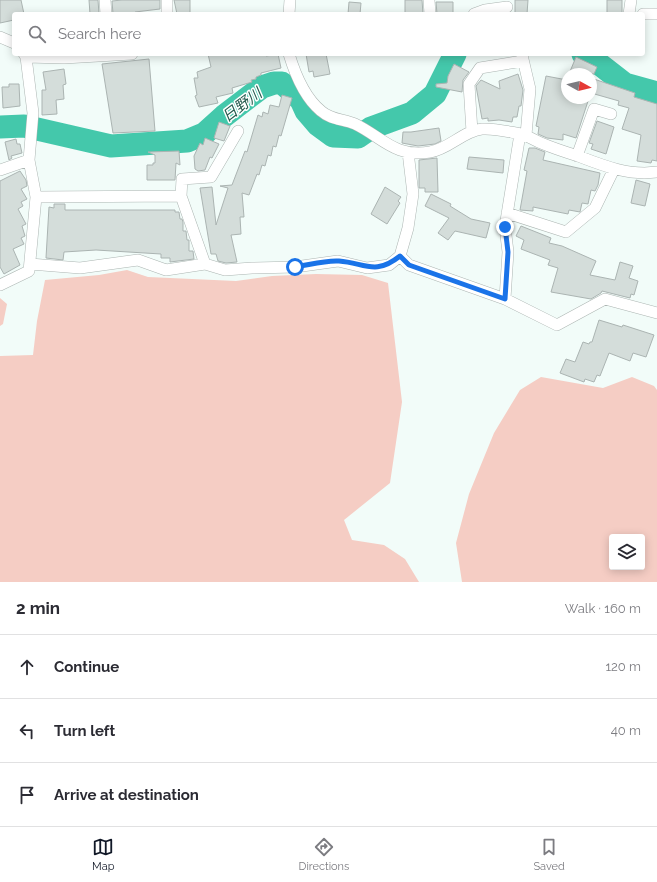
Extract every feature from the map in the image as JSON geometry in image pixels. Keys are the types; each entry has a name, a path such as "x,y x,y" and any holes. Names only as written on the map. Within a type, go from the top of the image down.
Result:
{"street":[{"path":"105,0 106,12"},
{"path":"167,0 167,12"},
{"path":"289,12 290,0"},
{"path":"430,0 430,12"},
{"path":"629,12 631,0"},
{"path":"480,12 507,7"},
{"path":"645,14 657,14"},
{"path":"0,37 12,43"},
{"path":"0,285 29,271 30,264 36,196 30,154 33,113 25,56"},
{"path":"38,56 64,58 94,56"},
{"path":"290,56 294,70 306,94 321,112 367,132 395,149 408,152 430,152 448,146 472,132 482,129 523,135 540,143 614,169 637,174 657,172"},
{"path":"472,132 469,84 480,68 522,58 530,89 523,135 505,227 508,252 505,299"},
{"path":"577,156 594,108 611,114"},
{"path":"205,264 180,196 182,179 211,177 238,132"},
{"path":"30,264 80,268 138,260 166,270 205,264 224,270 295,267 338,261 367,268 389,265 400,256 408,228 412,194 408,152"},
{"path":"0,170 30,154"},
{"path":"507,213 566,232 596,208 614,169"},
{"path":"36,196 180,196"},
{"path":"400,256 409,265 505,299 557,325 605,299 657,313"}],"shaded area":[{"path":"127,270 148,277 236,281 272,276 316,274 362,275 388,283 402,402 390,483 344,520 352,540 384,545 405,559 419,582 0,582 0,356 33,355 37,321 45,280 99,275"},
{"path":"0,298 7,304 3,324 0,326"},
{"path":"541,377 603,388 632,377 654,386 657,390 657,582 462,582 456,543 469,494 494,433 520,390"}],"building":[{"path":"0,0 21,0 24,12 12,12 12,20 0,23"},
{"path":"89,0 98,0 99,12 90,12"},
{"path":"160,0 160,9 135,12 113,12 112,1"},
{"path":"174,0 190,0 190,12 177,12"},
{"path":"405,0 422,0 423,12 405,12"},
{"path":"515,0 528,0 527,12 515,12"},
{"path":"607,0 622,0 622,12 607,12"},
{"path":"349,2 361,3 360,12 348,12"},
{"path":"436,2 453,2 453,12 437,12"},
{"path":"208,56 278,56 281,68 261,73 261,75 256,77 256,79 251,80 252,82 232,88 233,93 216,97 218,103 199,107 195,96 197,95 194,78 198,78 197,72 211,67"},
{"path":"306,56 326,56 330,74 314,77 313,71 309,72"},
{"path":"576,57 597,67 597,68 571,68"},
{"path":"149,59 155,131 113,133 102,64"},
{"path":"454,64 469,72 463,80 462,92 436,87 436,84 447,83 448,76"},
{"path":"64,69 66,84 63,85 64,99 56,100 57,114 42,115 42,90 46,90 43,72"},
{"path":"518,74 523,90 521,106 519,106 517,117 513,117 512,122 499,120 488,121 488,118 482,119 476,86 481,80 500,89 499,81"},
{"path":"546,76 561,79 561,104 587,104 576,138 563,134 563,140 547,138 538,134 539,127 536,126"},
{"path":"597,80 635,93 634,97 657,104 657,161 652,160 651,163 637,161 641,135 622,129 629,108 618,105 619,101 597,95"},
{"path":"9,84 19,84 20,106 3,108 2,87 9,87"},
{"path":"282,95 292,98 281,136 279,135 276,147 273,146 271,156 268,155 265,166 262,165 259,175 257,174 249,195 242,193 244,217 240,217 241,234 231,235 237,262 226,263 218,261 216,254 211,254 200,188 212,187 216,225 228,188 220,186 232,185 245,151 247,152 258,115 262,117 263,112 268,114 270,105 279,107"},
{"path":"597,121 614,127 606,154 591,149 593,144 589,143"},
{"path":"219,122 230,126 224,141 214,138"},
{"path":"439,128 441,141 435,144 418,146 402,143 403,132"},
{"path":"205,138 219,144 212,158 210,157 205,170 198,171 195,169 194,156 200,143 203,145"},
{"path":"16,139 17,144 20,144 22,153 11,156 12,158 9,160 5,142"},
{"path":"529,148 535,148 545,152 543,160 600,173 598,185 595,191 591,190 588,204 582,203 580,212 569,210 568,214 533,207 533,211 520,210 527,171 524,170"},
{"path":"179,151 180,165 176,163 175,180 147,180 147,165 153,165 153,163 155,163 155,155 148,152"},
{"path":"469,157 504,160 503,173 467,169"},
{"path":"437,158 438,192 425,192 425,188 419,188 419,160"},
{"path":"20,171 26,180 27,186 21,189 27,199 21,202 23,206 18,209 26,224 22,226 25,236 21,238 24,244 13,249 20,265 4,274 0,267 0,181"},
{"path":"636,180 650,184 645,206 631,203"},
{"path":"385,187 401,197 398,201 400,203 387,224 371,214"},
{"path":"431,194 451,204 450,206 471,219 490,223 486,238 455,231 448,240 438,233 449,218 425,206"},
{"path":"54,204 65,204 65,210 175,210 175,212 179,212 180,219 182,219 183,231 186,231 187,240 189,240 189,251 193,251 194,259 170,262 170,258 161,258 161,254 96,250 64,252 63,260 46,258 49,207 54,208"},
{"path":"521,226 551,238 549,243 562,246 596,261 590,275 615,280 620,262 633,266 629,278 638,281 634,295 631,294 630,298 602,291 591,299 551,292 558,268 548,265 550,260 521,249 524,240 516,236"},
{"path":"599,320 622,327 623,325 654,335 646,357 633,353 630,361 609,353 600,376 597,375 594,382 585,379 584,382 560,373 566,359 575,362 583,342 589,344 592,342"}],"waterway":[{"name":"日野川","path":"0,127 24,126 111,146 187,141 204,134 224,116 262,87 274,83 282,83 301,100 306,111 318,125 333,136 358,137 371,128 412,113 435,94 454,56"},
{"name":"日野川","path":"586,56 625,84 657,93"}],"route":[{"path":"295,267 338,261 367,268 389,265 400,256 409,265 505,299 508,252 505,227"}]}
